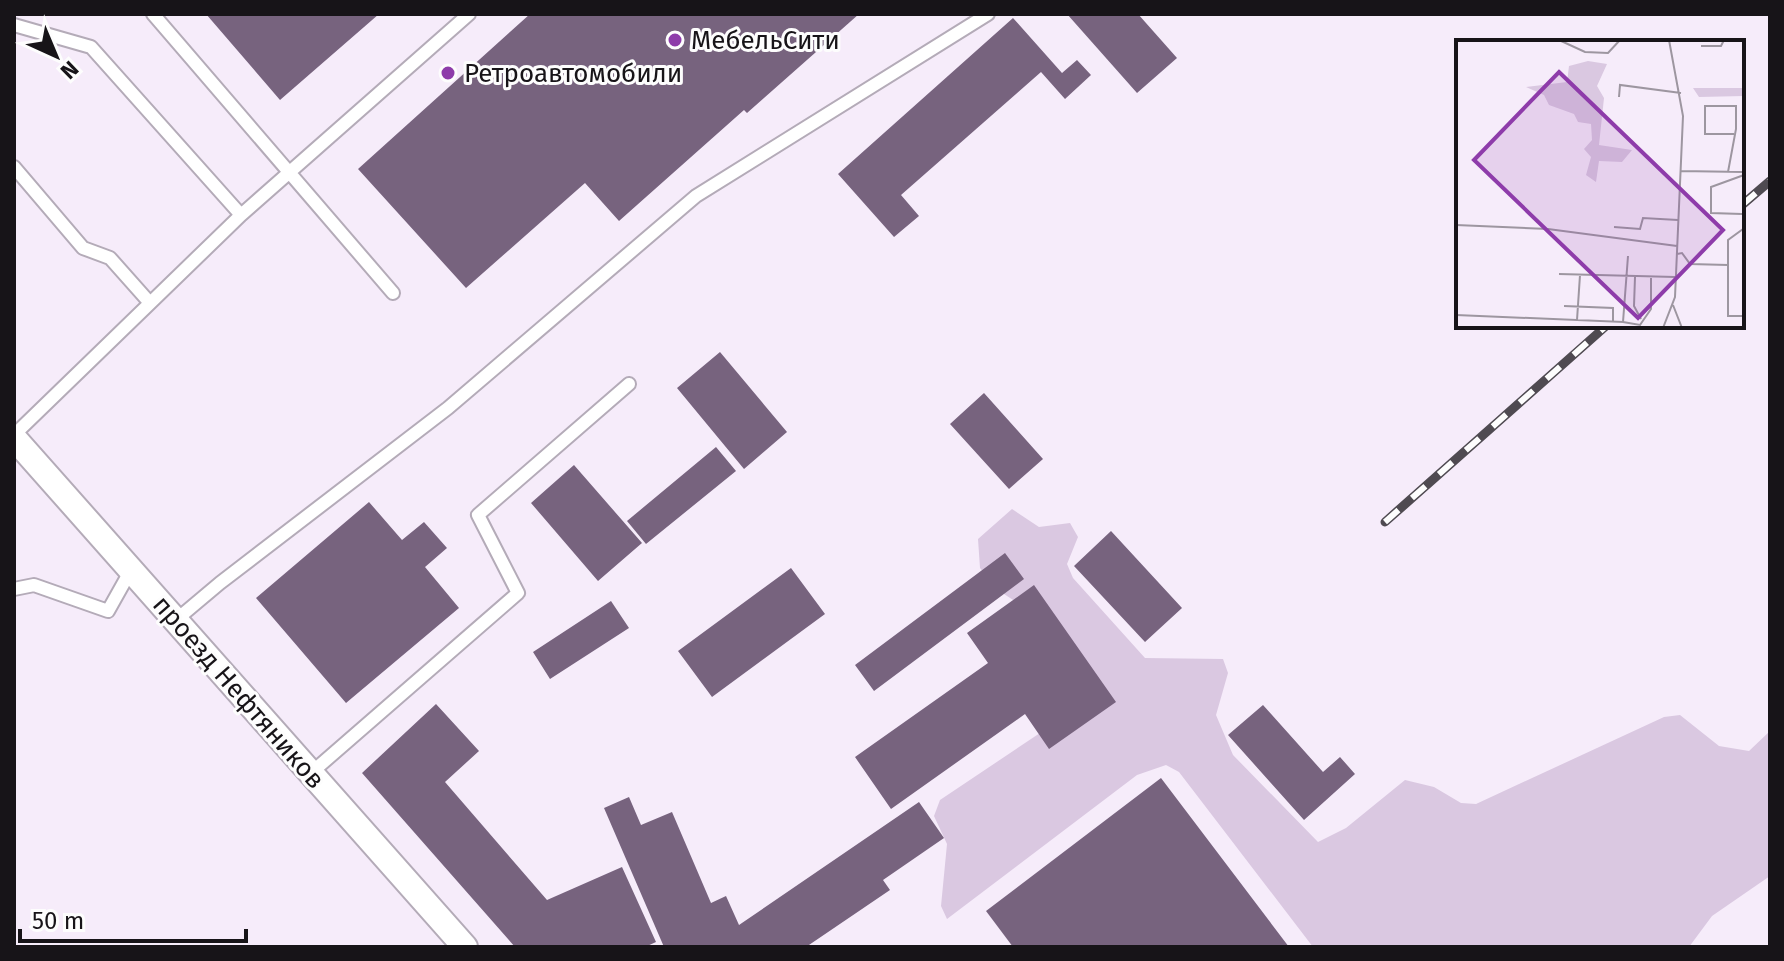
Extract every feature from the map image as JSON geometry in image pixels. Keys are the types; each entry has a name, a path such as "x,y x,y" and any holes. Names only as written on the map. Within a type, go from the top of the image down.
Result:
{"street":[{"name":"проезд Нефтяников","path":"14,436 465,947"}],"lane":[{"path":"153,14 393,293"},
{"path":"14,436 241,215 469,14"},
{"path":"176,620 448,408 696,196 988,14"},
{"path":"14,25 91,47 241,215"},
{"path":"14,167 83,248 110,258 150,303"},
{"path":"311,773 518,593 478,515 629,384"},
{"path":"14,589 34,585 108,611 131,570"}],"shaded area":[{"path":"1012,509 1039,527 1070,523 1078,537 1067,564 1073,578 1145,658 1223,659 1228,673 1216,715 1233,755 1318,842 1346,828 1405,780 1434,787 1461,803 1476,804 1664,717 1680,715 1719,746 1749,751 1770,731 1770,876 1712,916 1689,947 1313,947 1179,772 1166,765 1137,775 947,919 941,906 947,844 934,816 940,800 1046,729 1051,625 998,590 980,568 978,539"}],"building":[{"path":"206,14 379,14 280,100"},
{"path":"530,14 859,14 747,113 744,110 619,221 585,183 466,288 358,169"},
{"path":"1067,14 1138,14 1177,58 1137,93"},
{"path":"1013,18 1062,73 1077,60 1091,75 1065,99 1041,72 901,195 919,216 894,237 838,174"},
{"path":"720,352 787,432 744,469 677,388"},
{"path":"984,393 1043,459 1009,489 950,424"},
{"path":"716,447 736,471 646,544 627,521"},
{"path":"574,465 642,543 598,581 531,503"},
{"path":"369,502 402,540 424,522 447,548 425,567 459,608 346,703 256,598"},
{"path":"1111,531 1182,608 1145,642 1074,566"},
{"path":"1005,553 1024,579 874,691 855,665"},
{"path":"791,568 825,614 712,697 678,651"},
{"path":"1034,585 1116,702 1049,749 1025,714 891,809 855,757 988,663 967,633"},
{"path":"611,601 629,628 550,679 533,652"},
{"path":"436,704 479,751 445,782 547,900 622,867 656,942 645,947 515,947 362,773"},
{"path":"1263,705 1323,772 1340,757 1355,774 1304,820 1228,735"},
{"path":"1161,778 1289,947 1013,947 986,911"},
{"path":"629,797 641,825 672,812 711,903 726,896 739,925 919,802 944,838 883,880 890,890 806,947 664,947 604,808"}],"railway":[{"path":"1744,203 1770,181"},
{"path":"1385,522 1604,328"}],"place":[{"name":"МебельСити","path":"675,40"},
{"name":"Ретроавтомобили","path":"448,73"}]}
